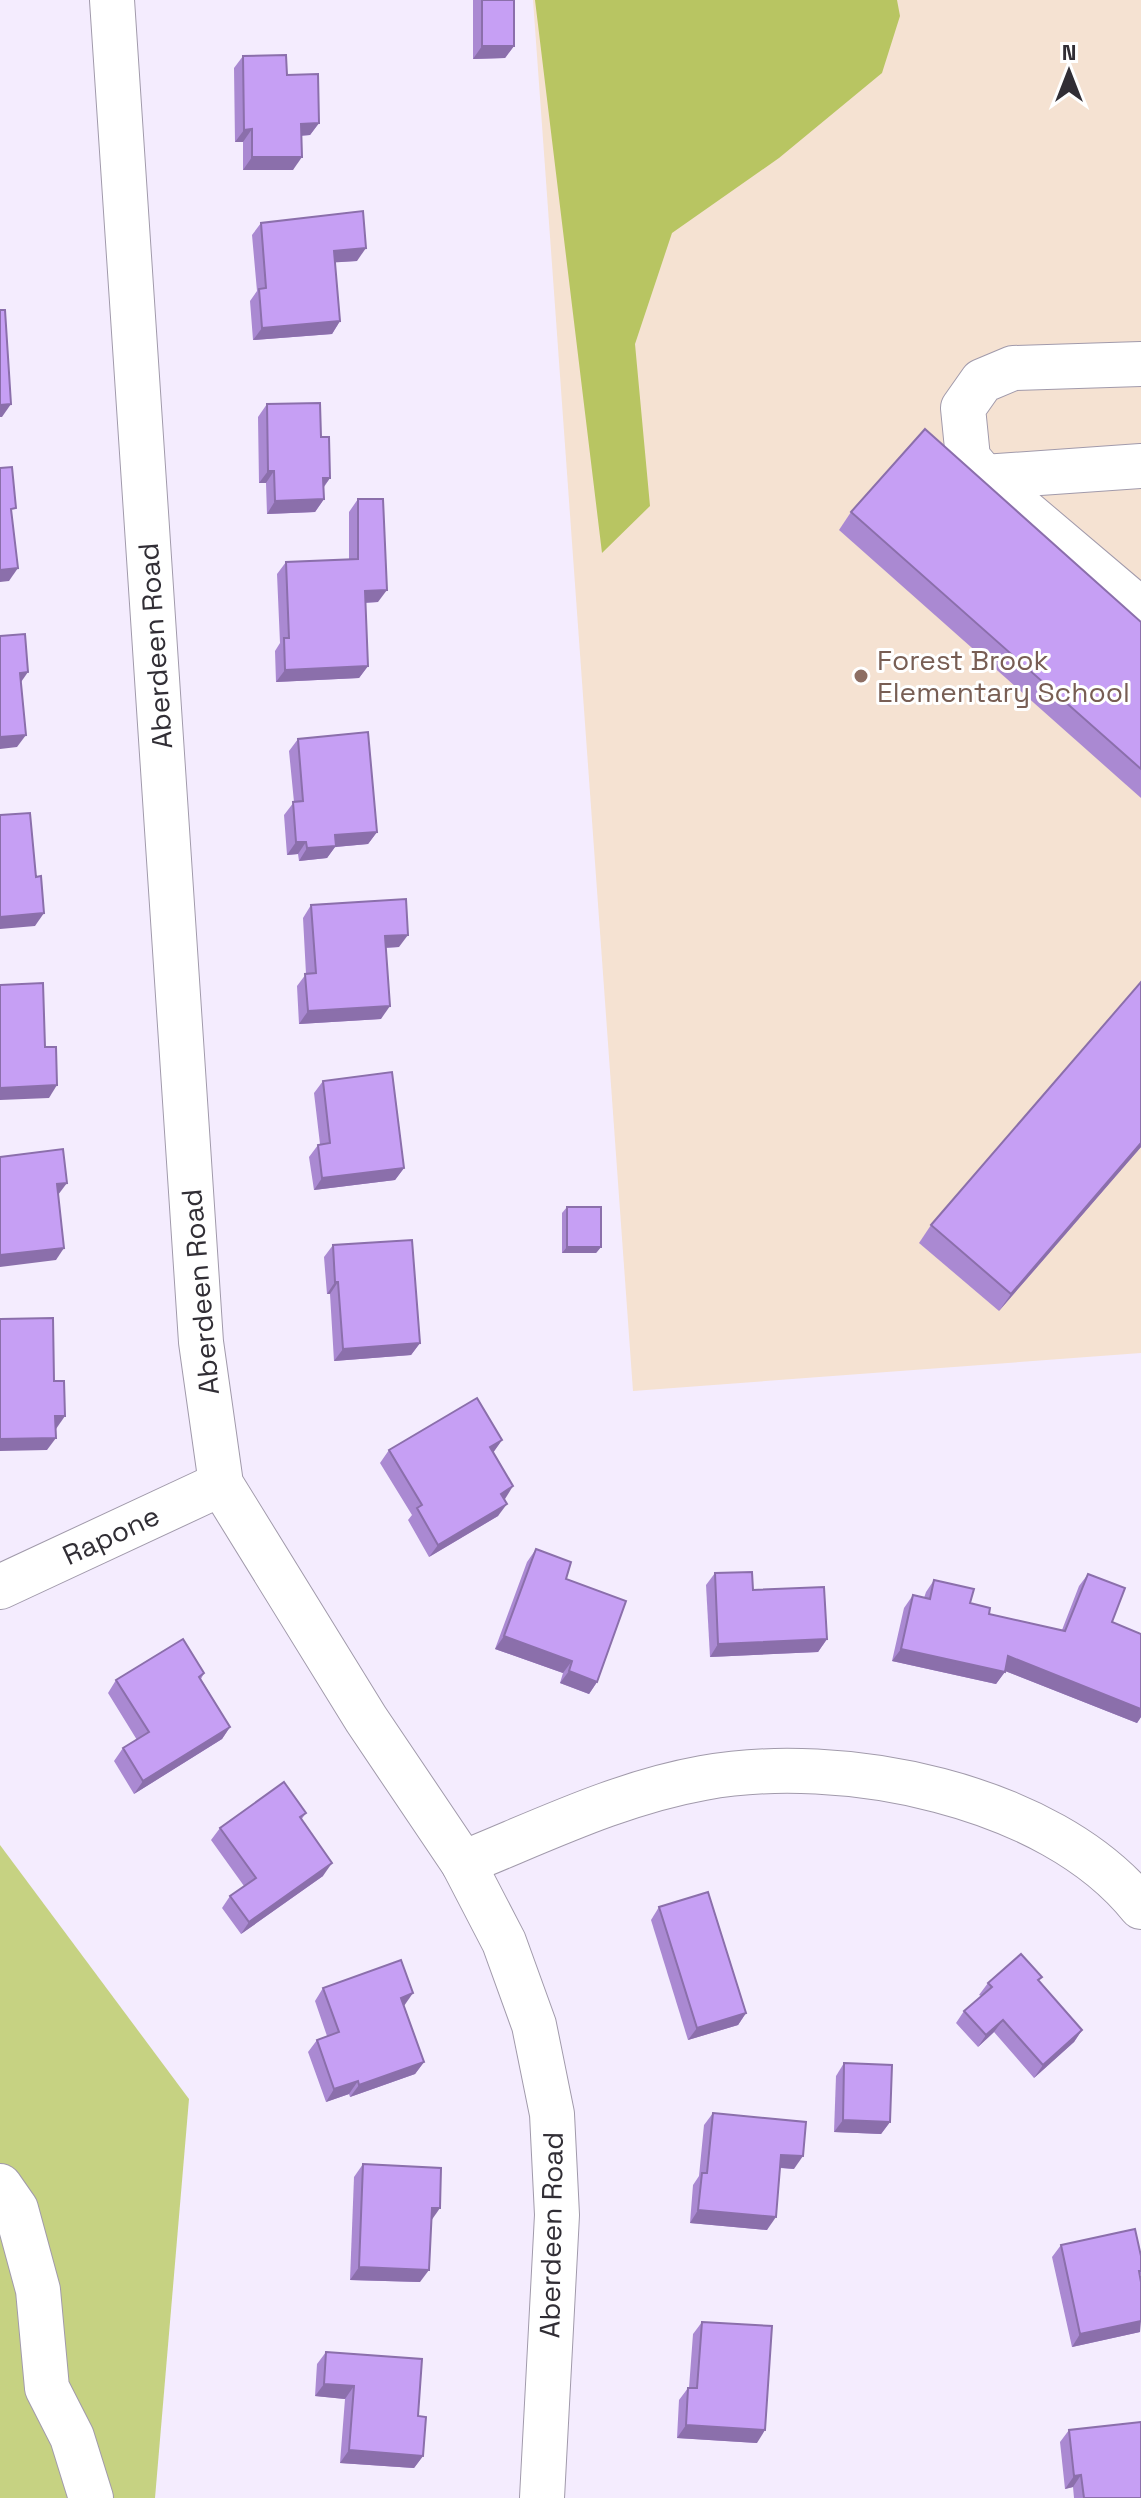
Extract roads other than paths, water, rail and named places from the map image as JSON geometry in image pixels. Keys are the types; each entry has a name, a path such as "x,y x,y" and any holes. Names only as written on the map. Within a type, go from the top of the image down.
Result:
{"street":[{"name":"Aberdeen Road","path":"112,0 201,1342 221,1484 366,1719 463,1863 504,1942 534,2025 552,2114 557,2215 542,2498"},
{"path":"1141,364 1013,368 982,381 963,408 968,458 984,477 1141,610"},
{"path":"984,477 1141,466"},
{"name":"Rapone","path":"0,1587 221,1484"},
{"path":"463,1863 621,1798 704,1778 790,1770 860,1774 926,1787 996,1809 1049,1833 1098,1865 1141,1907"},
{"path":"0,2186 16,2209 38,2290 47,2388 72,2437 91,2498"}],"place":[{"name":"Forest Brook Elementary School","path":"861,676"}]}
